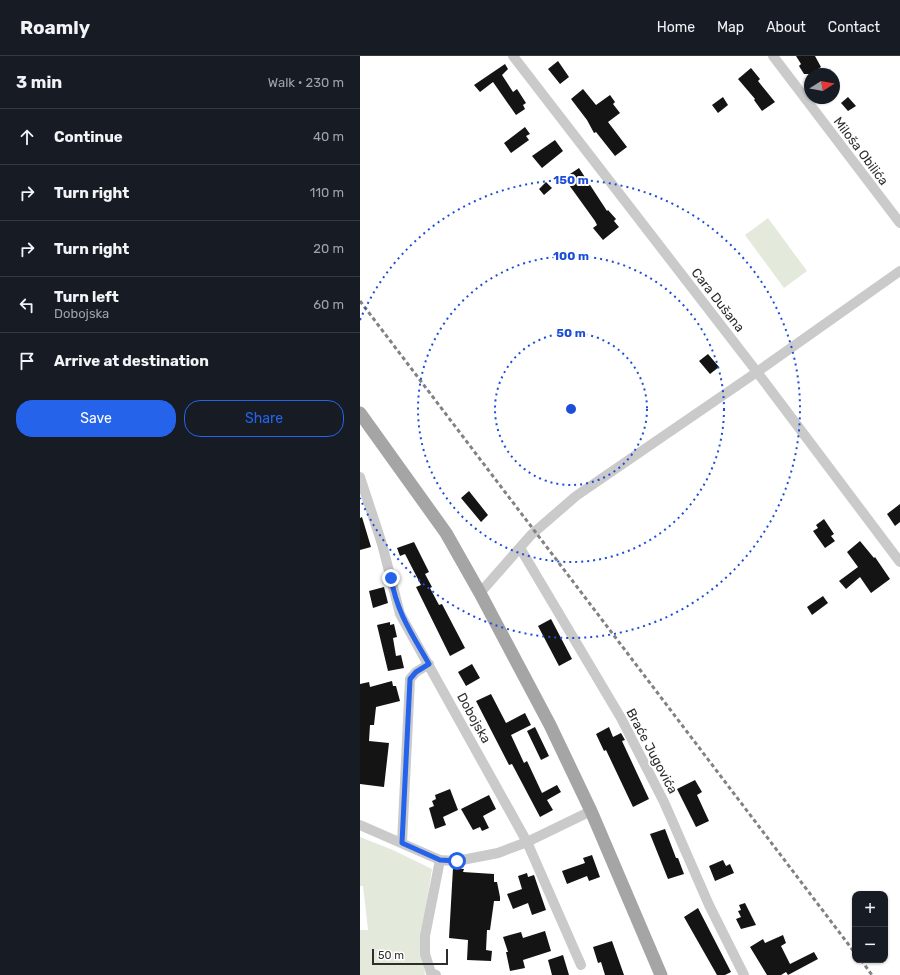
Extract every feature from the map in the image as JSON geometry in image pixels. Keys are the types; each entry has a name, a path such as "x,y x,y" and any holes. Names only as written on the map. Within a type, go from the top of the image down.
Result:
{"main road":[{"path":"361,418 446,533 480,593 550,725 590,811 660,975"}],"street":[{"name":"Cara Dušana","path":"513,56 757,372 900,562"},
{"name":"Miloša Obilića","path":"773,56 900,223"},
{"path":"480,593 535,532 576,496 757,372 900,271"},
{"name":"Dobojska","path":"360,478 382,544 400,614 527,842 581,965"},
{"name":"Braće Jugovića","path":"520,548 625,725 664,802 709,905 744,975"},
{"path":"402,843 410,679 416,672 429,664"},
{"path":"360,825 440,860 457,861 498,852 527,842 590,811"},
{"path":"436,975 432,973 425,954 425,936 440,860"}],"green space":[{"path":"768,218 807,271 784,288 745,235"},
{"path":"360,837 393,850 432,869 421,939 425,975 360,975 360,930 368,930 363,886 360,886"}],"building":[{"path":"796,56 815,56 821,67 804,68 804,74 799,66 801,64"},
{"path":"558,61 569,77 560,84 548,69"},
{"path":"505,64 508,69 502,75 513,92 517,89 526,103 523,105 525,109 516,115 493,82 480,92 474,85"},
{"path":"751,68 760,79 758,81 775,102 762,111 754,100 755,99 738,79"},
{"path":"583,89 596,105 610,95 615,102 613,104 620,113 608,122 627,147 615,156 596,132 594,133 587,120 571,99"},
{"path":"723,97 728,105 718,113 712,105"},
{"path":"848,97 856,106 848,111 841,103"},
{"path":"525,127 530,134 526,136 529,140 511,153 504,143"},
{"path":"555,140 563,151 542,168 532,156"},
{"path":"579,168 607,211 608,210 616,219 614,221 619,227 603,240 593,228 597,225 595,221 564,178"},
{"path":"546,182 552,188 544,195 539,189"},
{"path":"708,354 719,367 710,374 699,361"},
{"path":"469,491 488,515 481,522 461,498"},
{"path":"900,504 900,522 895,526 887,514"},
{"path":"362,517 371,547 360,550 360,518"},
{"path":"824,519 834,534 831,536 835,541 825,548 813,531 818,528 816,525"},
{"path":"860,541 874,558 875,557 890,579 871,593 860,577 846,589 839,581 858,567 847,552"},
{"path":"414,542 429,572 425,574 432,587 430,588 439,605 442,604 465,648 450,656 416,587 421,585 405,554 400,556 397,548"},
{"path":"384,587 388,603 373,608 369,591"},
{"path":"823,596 828,603 812,615 807,607"},
{"path":"551,619 572,659 559,666 538,626"},
{"path":"390,622 390,625 394,624 397,637 393,638 396,656 401,655 404,668 388,671 377,625"},
{"path":"472,664 480,678 466,686 458,672"},
{"path":"392,681 393,686 396,686 400,701 376,707 374,725 370,725 369,741 389,743 384,787 360,784 360,684 369,682 370,687"},
{"path":"491,694 506,723 525,713 531,725 511,735 524,763 527,761 542,793 557,785 561,792 547,800 553,810 540,817 512,764 509,765 476,701"},
{"path":"535,727 549,756 541,760 527,731"},
{"path":"609,727 613,737 621,733 625,740 622,741 649,799 633,807 606,750 604,751 596,734"},
{"path":"695,780 702,792 697,795 709,821 696,827 677,789"},
{"path":"450,789 458,810 443,817 446,825 435,829 429,808 434,806 432,801 436,799 435,795"},
{"path":"489,795 496,809 483,816 489,828 482,831 480,827 473,830 461,809"},
{"path":"665,829 684,874 668,879 650,834"},
{"path":"592,855 600,877 589,881 587,876 567,884 562,871 585,863 583,858"},
{"path":"723,860 726,866 730,864 734,873 715,881 709,866"},
{"path":"453,868 464,869 463,872 494,874 494,882 497,882 500,901 494,901 490,930 487,930 486,950 492,951 491,961 467,960 468,940 449,938"},
{"path":"527,873 528,877 534,875 546,910 532,915 528,903 513,909 507,894 522,889 518,876"},
{"path":"745,903 756,925 741,929 736,919 741,917 738,911 741,910 739,905"},
{"path":"698,908 731,972 725,975 717,975 684,917"},
{"path":"545,931 551,951 523,960 525,968 510,971 506,952 508,952 503,937 521,932 523,938"},
{"path":"783,935 786,943 781,946 790,964 814,952 818,959 788,975 786,972 781,975 767,975 750,947 763,939 765,943"},
{"path":"612,941 624,975 605,975 601,962 598,963 593,947"},
{"path":"563,955 569,975 552,975 548,960"}],"railway":[{"path":"360,301 852,949"},
{"path":"863,963 872,975"}],"route":[{"path":"391,578 394,597 400,614 429,664 416,672 410,679 402,843 440,860 457,861"}]}
